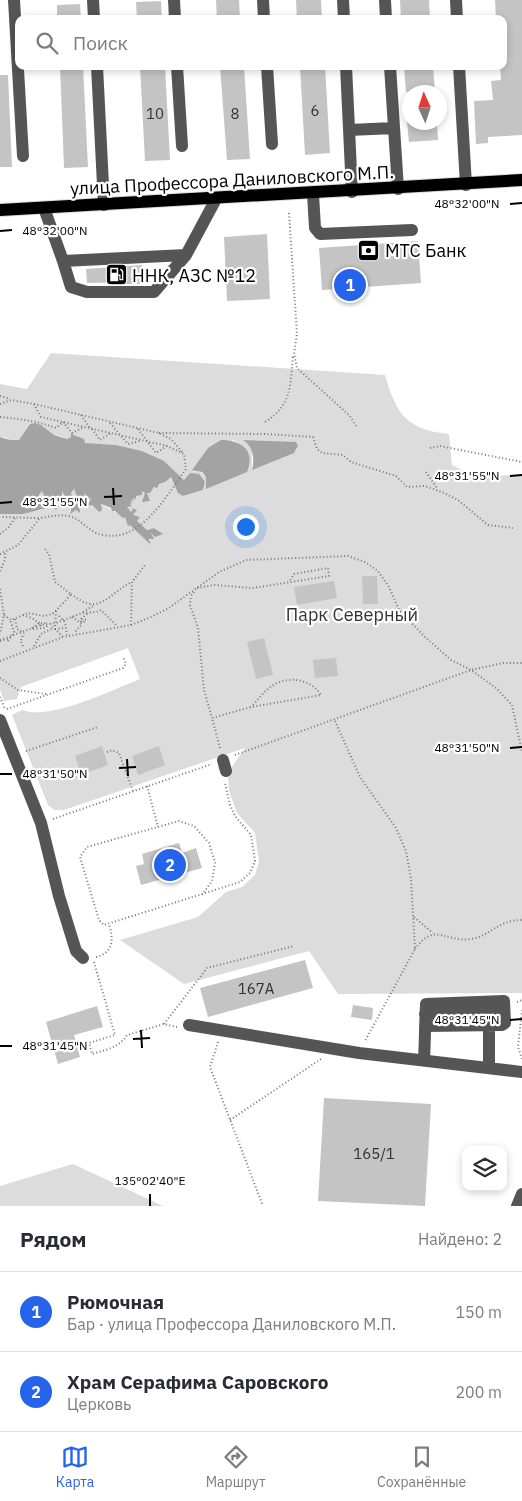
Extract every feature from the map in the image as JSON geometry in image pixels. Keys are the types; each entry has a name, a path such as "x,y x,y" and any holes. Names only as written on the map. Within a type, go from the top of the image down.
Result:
{"main road":[{"name":"улица Профессора Даниловского М.П.","path":"0,210 352,192 522,180"}],"street":[{"path":"14,0 15,17"},
{"path":"93,0 94,15"},
{"path":"174,0 175,15"},
{"path":"263,0 264,15"},
{"path":"343,0 344,15"},
{"path":"385,0 386,15"},
{"path":"456,0 457,15"},
{"path":"18,70 23,156"},
{"path":"97,70 104,205"},
{"path":"177,70 182,146"},
{"path":"267,70 272,144"},
{"path":"346,70 352,192"},
{"path":"390,70 398,189"},
{"path":"459,70 466,184"},
{"path":"349,130 394,128"},
{"path":"313,194 315,228 320,234 412,230"},
{"path":"44,208 71,287 87,292 154,292 186,255 216,199"},
{"path":"63,261 186,255"},
{"path":"0,720 41,823 76,951 88,958"},
{"path":"424,1060 425,1020 426,1004 502,1000 504,1024 489,1025 425,1020"},
{"path":"189,1025 359,1053 522,1072"},
{"path":"489,1025 489,1067"},
{"path":"517,1206 522,1194"}],"path":[{"path":"265,422 279,413 290,391 297,334 289,213"},
{"path":"294,354 297,368 350,416 356,426"},
{"path":"0,396 159,433 265,434 313,437 316,448 322,453 343,455 351,462 396,476 407,487 425,486 444,493 458,500 488,526 513,528"},
{"path":"0,404 12,400"},
{"path":"34,404 41,417 167,446 184,454"},
{"path":"81,415 100,440 111,433"},
{"path":"0,417 28,422 36,421 56,428 63,422"},
{"path":"63,422 72,433 84,427"},
{"path":"108,422 128,444 142,440"},
{"path":"137,428 156,453 167,446"},
{"path":"0,517 40,518 62,515 73,517 101,535 120,535 133,530 150,516 186,469 184,454 171,439 159,433"},
{"path":"430,448 440,446 522,462"},
{"path":"426,472 437,488"},
{"path":"0,534 8,528 16,517"},
{"path":"0,554 18,545 40,518"},
{"path":"45,549 49,554 56,582 82,602 93,606"},
{"path":"0,571 5,560 5,552"},
{"path":"0,661 67,635 131,625 169,608 232,565 249,559 273,560 348,556 365,562 378,571 389,587 399,610 418,629 451,660 471,670 496,688 512,705 522,752"},
{"path":"0,641 40,625 56,623 100,604 116,591 132,582 145,565"},
{"path":"202,895 212,881 214,863 208,843 194,826 179,821 87,848 80,857 98,920 104,925 202,895 240,882 250,873 255,861 251,835 244,824 235,816 226,792 225,765 204,690 198,628 190,605 191,596 196,589 214,585 253,588 329,576 328,568 294,574 289,582"},
{"path":"131,625 132,582"},
{"path":"0,589 4,615 0,634"},
{"path":"10,619 15,619 20,615 28,613 44,616 52,614 71,594"},
{"path":"82,612 101,610 118,627"},
{"path":"56,611 58,616 64,620 67,635"},
{"path":"73,635 89,612"},
{"path":"52,614 81,622"},
{"path":"4,615 10,619 17,630"},
{"path":"20,615 32,618 40,625"},
{"path":"58,616 56,630 63,637"},
{"path":"13,636 15,619"},
{"path":"51,624 53,628 51,630"},
{"path":"34,647 41,634 65,627"},
{"path":"13,630 25,632"},
{"path":"18,636 25,632"},
{"path":"23,646 21,641 25,632"},
{"path":"0,641 8,640 13,636"},
{"path":"0,712 123,668 126,664 123,656"},
{"path":"41,823 146,786 225,765 471,670 503,663 522,663"},
{"path":"0,678 18,690 46,694"},
{"path":"212,718 251,707 321,695 317,688 306,681 280,682 269,688 251,707"},
{"path":"336,721 360,777 396,828 406,850 412,879 415,949"},
{"path":"14,755 98,727"},
{"path":"107,752 112,750 119,753 133,791"},
{"path":"146,786 158,827"},
{"path":"414,917 433,934"},
{"path":"359,1053 422,939 433,934 470,939 483,935 504,922 522,920"},
{"path":"102,956 109,951 112,943 109,924"},
{"path":"88,958 115,1035 89,1043 92,1054 116,1046 123,1042 126,1035 164,1024 206,968 294,946"},
{"path":"522,1010 518,1047 522,1060"},
{"path":"220,1037 210,1067 263,1206"},
{"path":"230,1120 325,1056"}],"green space":[{"name":"Парк Северный","path":"51,353 385,375 394,400 405,418 423,429 449,434 452,465 473,476 522,475 522,993 338,994 309,951 184,984 120,940 198,917 226,892 242,887 255,875 259,862 255,833 237,813 229,791 229,771 245,748 64,810 54,810 48,805 12,715 22,710 34,712 64,708 140,679 128,648 21,687 17,699 4,701 0,690 0,514 16,514 42,510 45,504 39,493 43,491 52,505 58,506 61,504 59,499 62,491 64,498 67,499 67,495 73,498 71,493 74,489 78,501 76,506 72,503 73,507 69,512 76,510 80,512 79,499 80,497 82,500 85,493 87,499 91,498 86,504 92,505 99,512 100,504 125,517 151,545 149,541 152,538 151,532 154,536 159,531 154,528 147,530 136,521 139,516 136,518 133,515 136,509 133,508 130,512 127,507 137,494 141,496 142,491 145,493 145,500 147,499 147,492 171,477 178,491 183,496 203,490 205,482 184,480 165,462 142,451 116,445 89,444 71,437 67,439 57,435 54,436 41,425 30,424 19,440 8,441 7,438 0,437 0,384 27,389","holes":["233,440 246,451 248,455 248,468 206,488 206,477 198,470","248,443 298,446 296,451 252,469 252,451"]},
{"path":"73,1164 163,1206 0,1206 0,1186"}],"shaded area":[{"path":"30,424 41,425 54,435 67,439 71,437 71,434 84,439 85,443 116,445 142,451 164,461 184,480 190,473 199,474 205,482 203,490 183,496 178,493 171,477 159,484 157,488 154,487 150,493 147,493 150,501 142,502 145,493 142,491 142,495 136,496 136,499 133,498 134,501 131,500 132,503 130,504 132,506 127,507 131,512 133,508 137,510 133,515 140,517 137,521 147,530 154,528 163,534 155,537 151,533 154,539 149,539 151,545 130,525 128,526 125,517 123,518 115,511 112,511 111,508 101,504 102,510 99,512 92,505 87,506 91,498 87,500 85,493 83,499 85,502 81,498 79,499 80,513 76,510 70,514 73,501 76,505 78,500 74,489 71,493 73,498 70,499 67,495 68,505 62,491 62,499 61,496 59,499 62,502 56,510 47,502 42,491 39,495 47,508 23,514 0,514 0,437 19,440"},
{"path":"221,440 235,442 245,448 250,458 247,472 206,489 206,477 202,472 192,470 208,448"},
{"path":"243,440 296,442 298,446 294,453 252,470 252,453 249,446"}],"building":[{"path":"216,0 239,0 240,15 217,15"},
{"path":"296,0 321,0 322,15 297,15"},
{"path":"400,0 429,0 430,15 401,15"},
{"path":"495,0 522,0 522,135 488,137 488,143 476,144 474,101 493,100 491,81 501,80 500,70 507,70 507,15 496,15"},
{"path":"161,1 162,15 137,15 136,2"},
{"path":"80,4 81,15 57,15 57,5"},
{"path":"60,70 83,70 88,167 64,168"},
{"path":"140,70 165,70 170,160 145,161"},
{"path":"220,70 244,70 250,159 227,160"},
{"path":"300,70 325,70 330,153 305,155"},
{"path":"404,70 433,70 434,85 405,85"},
{"path":"0,75 8,75 12,167 0,167"},
{"path":"408,130 437,130 438,140 409,142"},
{"path":"267,234 270,299 227,301 224,237"},
{"path":"418,241 421,283 322,290 319,248"},
{"path":"142,265 143,284 126,284 126,282 87,283 86,269"},
{"path":"362,576 377,576 378,604 363,604"},
{"path":"334,581 337,598 297,605 294,587"},
{"path":"264,638 273,675 256,679 247,642"},
{"path":"336,658 338,676 315,678 313,660"},
{"path":"102,746 108,765 81,775 75,756"},
{"path":"159,746 165,765 138,775 132,756"},
{"path":"179,843 182,853 196,848 202,868 141,885 136,866 144,864 142,854"},
{"path":"305,960 313,988 208,1017 200,988"},
{"path":"353,1005 373,1008 372,1020 351,1017"},
{"path":"97,1006 103,1027 74,1035 80,1057 58,1064 46,1022"},
{"path":"324,1098 431,1104 425,1206 318,1201"}],"place":[{"name":"МТС Банк","path":"369,250"},
{"name":"ННК, АЗС №12","path":"116,275"},
{"name":"Рюмочная","path":"350,285"},
{"name":"Храм Серафима Саровского","path":"170,865"}]}
